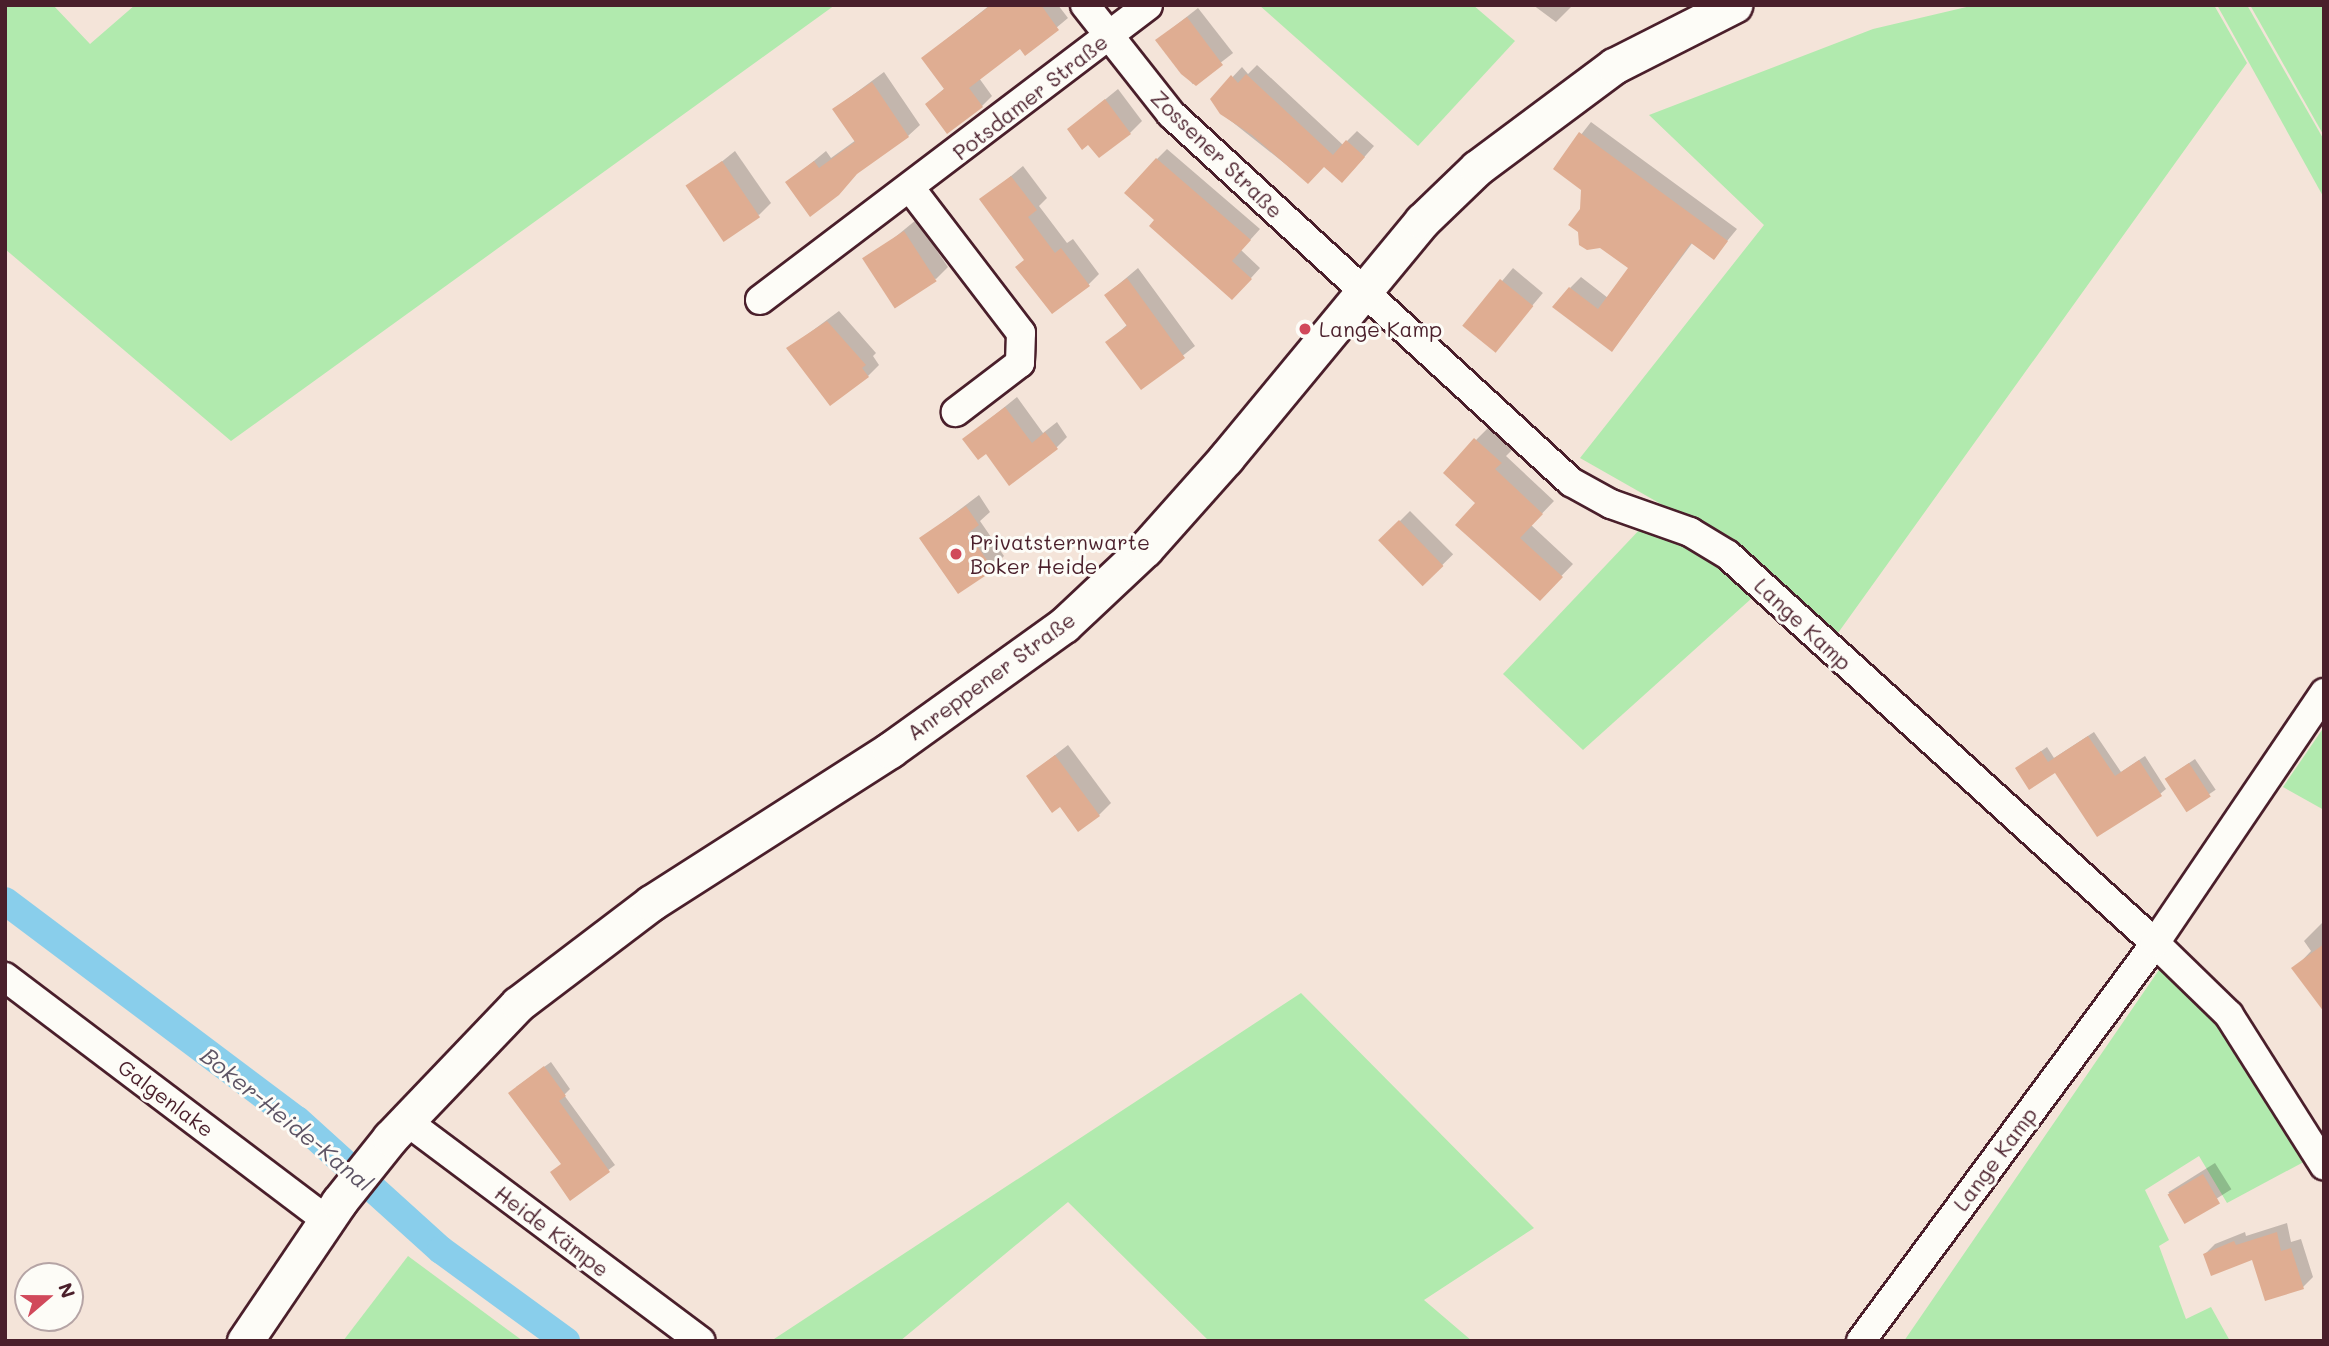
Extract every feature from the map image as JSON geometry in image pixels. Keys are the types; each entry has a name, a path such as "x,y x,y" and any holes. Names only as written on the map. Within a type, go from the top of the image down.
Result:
{"street":[{"name":"Zossener Straße","path":"1085,5 1171,114 1362,291"},
{"name":"Potsdamer Straße","path":"760,300 912,189 1148,5"},
{"name":"Anreppener Straße","path":"245,1341 349,1188 405,1120 518,1004 651,903 972,694 1064,625 1144,549 1226,458 1362,291 1464,180 1545,113 1614,66 1734,5"},
{"path":"912,189 1021,333 1020,363 956,412"},
{"name":"Lange Kamp","path":"1362,291 1571,482 1611,504 1690,532 1728,555 2155,943 2229,1015 2324,1165"},
{"name":"Lange Kamp","path":"1861,1341 2155,943 2324,693"},
{"name":"Galgenlake","path":"5,977 326,1220"},
{"name":"Heide Kämpe","path":"405,1120 700,1341"}],"green space":[{"path":"5,5 53,5 90,44 135,5 835,5 231,441 5,249"},
{"path":"1259,5 1473,5 1515,41 1418,146"},
{"path":"1975,5 2214,5 2247,63 1838,633 1733,545 1580,458 1764,225 1649,115 1873,29"},
{"path":"2217,5 2247,5 2324,140 2324,198"},
{"path":"2250,5 2324,5 2324,136"},
{"path":"1642,527 1720,564 1752,598 1583,750 1503,674"},
{"path":"2324,727 2324,810 2283,787"},
{"path":"2163,964 2223,1019 2313,1157 2227,1203 2199,1156 2145,1190 2169,1240 2159,1246 2186,1319 2211,1307 2230,1341 1904,1341"},
{"path":"1301,993 1534,1228 1424,1300 1472,1341 1209,1341 1068,1202 900,1341 771,1341"},
{"path":"408,1256 523,1341 343,1341"}],"building":[{"path":"991,5 1041,5 1059,30 1025,56 1020,49 969,88 983,107 947,134 925,104 944,89 921,58"},
{"path":"1187,17 1223,65 1196,86 1181,74 1155,40"},
{"path":"1246,74 1333,155 1346,140 1365,157 1342,183 1324,167 1308,184 1252,135 1220,114 1210,99 1231,75 1238,83"},
{"path":"872,82 909,137 857,174 839,195 810,217 785,182 814,161 819,168 855,142 832,109"},
{"path":"1105,99 1131,134 1099,158 1088,145 1082,150 1067,129"},
{"path":"1579,132 1728,241 1714,260 1691,243 1612,352 1552,307 1569,287 1598,309 1628,268 1600,248 1587,250 1579,245 1578,232 1568,225 1580,209 1581,190 1553,169"},
{"path":"1156,158 1251,240 1232,261 1252,279 1232,300 1149,226 1154,220 1124,193"},
{"path":"722,161 760,217 724,242 686,186"},
{"path":"1011,176 1037,210 1028,217 1055,253 1061,248 1090,286 1052,314 1015,267 1024,260 979,199"},
{"path":"904,231 937,281 895,309 862,258"},
{"path":"1127,278 1185,358 1141,390 1105,342 1127,326 1104,295"},
{"path":"1500,279 1533,306 1496,353 1462,326"},
{"path":"827,321 866,365 862,368 869,377 830,406 786,348"},
{"path":"1005,407 1032,443 1045,432 1058,449 1009,486 986,454 978,460 962,439"},
{"path":"1474,438 1502,463 1495,469 1543,514 1520,538 1563,577 1540,601 1455,525 1475,503 1443,473"},
{"name":"Privatsternwarte Boker Heide","path":"966,506 979,525 968,533 994,570 958,594 919,538"},
{"path":"1399,520 1443,566 1423,586 1378,540"},
{"path":"2088,736 2115,776 2139,760 2162,796 2097,837 2055,773 2029,790 2015,768 2041,751 2048,762"},
{"path":"1055,755 1100,816 1078,832 1060,807 1052,813 1026,776"},
{"path":"2189,763 2211,797 2186,812 2165,779"},
{"path":"2324,944 2324,1012 2291,968"},
{"path":"544,1066 566,1096 559,1101 610,1172 570,1201 550,1172 561,1164 508,1093"},
{"path":"2203,1174 2220,1203 2184,1224 2167,1194"},
{"path":"2277,1232 2281,1251 2291,1248 2304,1289 2265,1301 2252,1260 2211,1276 2203,1254 2234,1241 2236,1245"}],"waterway":[{"name":"Boker-Heide-Kanal","path":"5,901 297,1120 441,1250 566,1341"}],"place":[{"name":"Lange Kamp","path":"1305,329"},
{"name":"Privatsternwarte Boker Heide","path":"956,554"}]}
